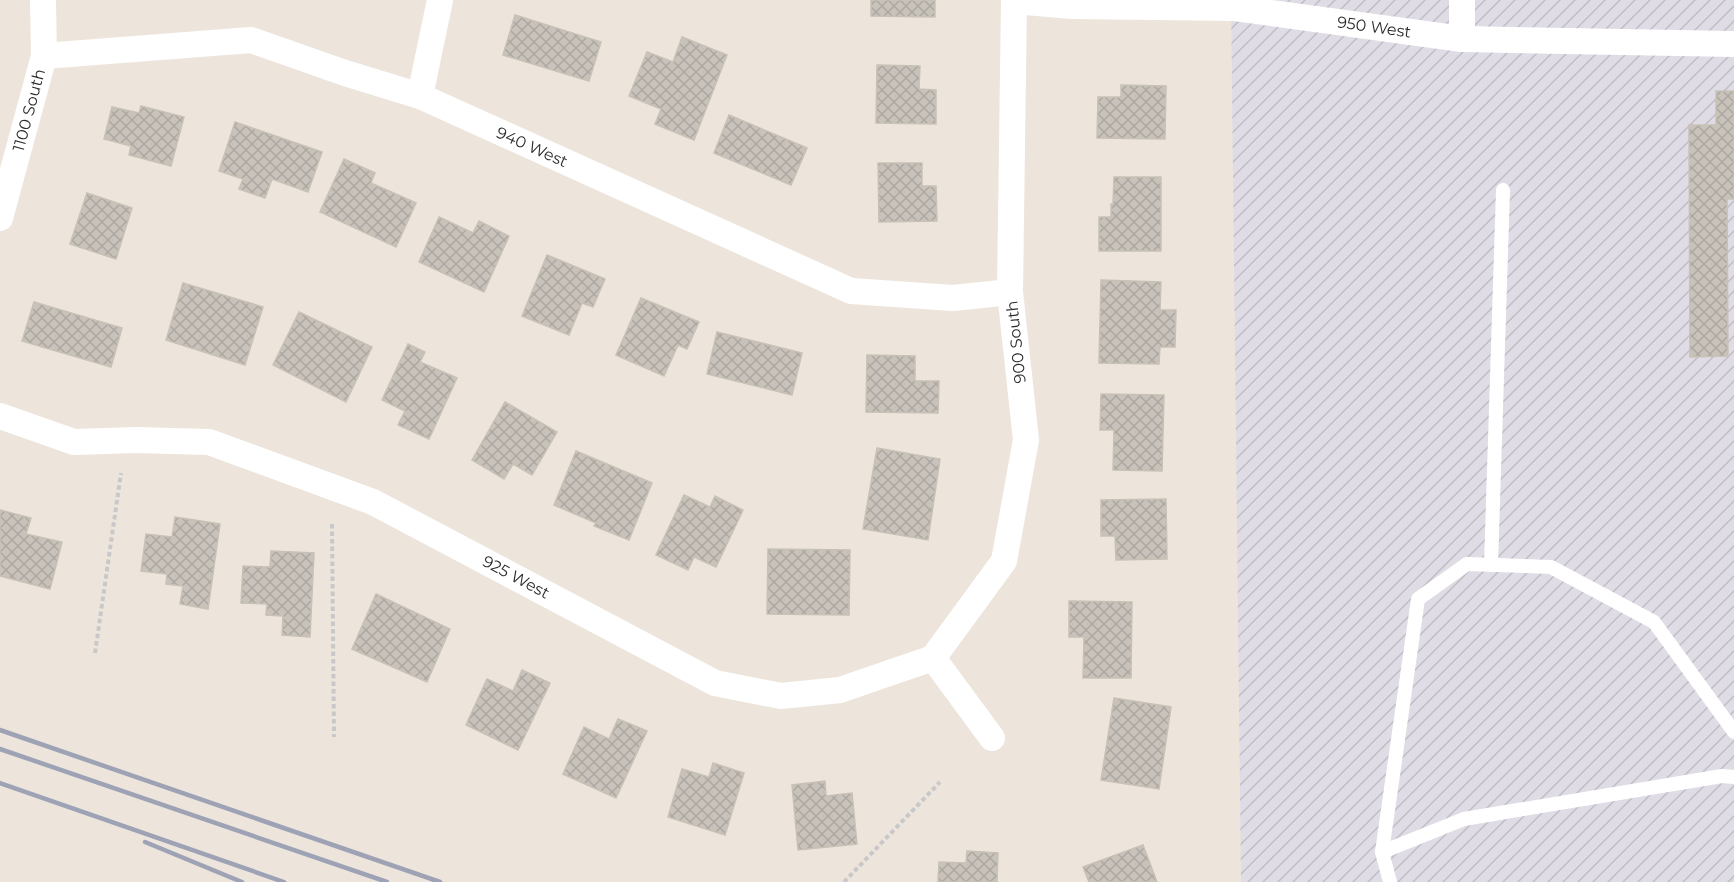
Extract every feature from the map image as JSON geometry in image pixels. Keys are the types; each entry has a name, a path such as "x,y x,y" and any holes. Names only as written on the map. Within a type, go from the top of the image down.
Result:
{"street":[{"name":"1100 South","path":"0,218 44,56 42,0"},
{"path":"420,96 440,0"},
{"path":"1462,0 1462,39"},
{"name":"950 West","path":"1014,1 1072,6 1235,8 1462,39 1734,44"},
{"name":"900 South","path":"933,658 1004,561 1026,440 1010,292 1014,1"},
{"name":"940 West","path":"44,56 251,40 345,74 420,96 851,291 953,298 1010,292"},
{"name":"925 West","path":"0,416 74,442 136,440 209,442 373,502 715,683 781,696 840,690 933,658"},
{"path":"933,658 992,738"}],"lane":[{"path":"1491,565 1503,190"},
{"path":"1390,882 1382,852 1418,599 1467,564 1551,567 1654,622 1734,732"},
{"path":"1382,852 1464,819 1722,776 1734,777"}],"path":[{"path":"95,653 121,473"},
{"path":"332,524 334,737"},
{"path":"844,882 940,782"}],"shaded area":[{"path":"1231,0 1734,0 1734,882 1241,882"}],"building":[{"path":"871,0 935,0 935,17 871,16"},
{"path":"515,15 601,42 589,81 503,55"},
{"path":"682,37 727,55 694,140 655,124 661,109 629,96 647,52 673,62"},
{"path":"877,65 920,66 919,89 936,90 936,124 876,123"},
{"path":"1121,85 1166,86 1165,139 1097,138 1098,97 1121,97"},
{"path":"1716,91 1734,91 1734,199 1727,199 1728,356 1690,357 1689,125 1716,125"},
{"path":"141,106 184,117 171,166 129,155 131,146 104,139 112,107 139,113"},
{"path":"729,115 807,148 791,185 714,153"},
{"path":"235,122 322,152 308,192 272,179 265,198 239,189 243,179 219,171"},
{"path":"344,159 375,173 371,183 416,203 396,247 320,212"},
{"path":"878,163 922,163 922,186 936,186 937,221 879,222"},
{"path":"1114,177 1161,177 1161,251 1099,251 1099,217 1111,217"},
{"path":"87,193 132,208 116,259 70,244"},
{"path":"439,217 473,233 479,221 509,236 484,292 419,262"},
{"path":"547,255 605,279 593,307 582,303 569,335 522,316"},
{"path":"1101,280 1161,282 1160,310 1176,310 1175,347 1160,347 1159,364 1099,363"},
{"path":"183,283 263,307 245,365 166,340"},
{"path":"641,298 699,322 687,349 678,345 664,376 616,355"},
{"path":"34,302 122,328 111,367 22,341"},
{"path":"299,312 372,347 346,402 273,365"},
{"path":"717,332 802,353 792,395 707,374"},
{"path":"408,344 425,352 420,362 457,378 429,439 398,425 405,411 382,400"},
{"path":"867,355 915,356 915,381 939,381 938,413 866,412"},
{"path":"1101,394 1164,395 1162,471 1113,470 1114,430 1100,430"},
{"path":"505,402 557,432 532,475 513,464 504,479 472,460"},
{"path":"877,448 940,459 928,540 863,529"},
{"path":"576,451 652,483 629,540 594,526 596,523 554,505"},
{"path":"684,495 710,507 715,496 743,510 716,567 694,557 688,570 656,555"},
{"path":"1166,499 1167,559 1116,560 1115,536 1101,536 1101,500"},
{"path":"0,510 31,518 26,534 62,542 50,589 0,576"},
{"path":"175,517 220,524 208,609 180,604 183,586 166,584 167,574 141,571 146,534 172,537"},
{"path":"768,549 850,550 849,615 767,614"},
{"path":"271,551 314,553 310,637 282,635 283,616 266,615 267,604 241,603 243,566 270,567"},
{"path":"376,594 450,629 427,682 352,649"},
{"path":"1069,601 1132,602 1131,678 1083,678 1084,637 1069,637"},
{"path":"522,670 550,683 518,750 466,725 487,679 513,691"},
{"path":"1114,698 1171,707 1159,789 1101,780"},
{"path":"618,719 647,731 616,798 563,774 584,727 609,739"},
{"path":"713,763 744,773 725,835 668,817 682,769 709,777"},
{"path":"825,781 826,796 852,793 857,844 798,850 792,785"},
{"path":"1143,845 1157,882 1089,882 1083,867"},
{"path":"967,851 998,853 997,882 938,882 939,862 966,863"}],"railway":[{"path":"0,730 440,882"},
{"path":"0,749 387,882"},
{"path":"0,783 284,882"},
{"path":"145,842 242,882"}]}
